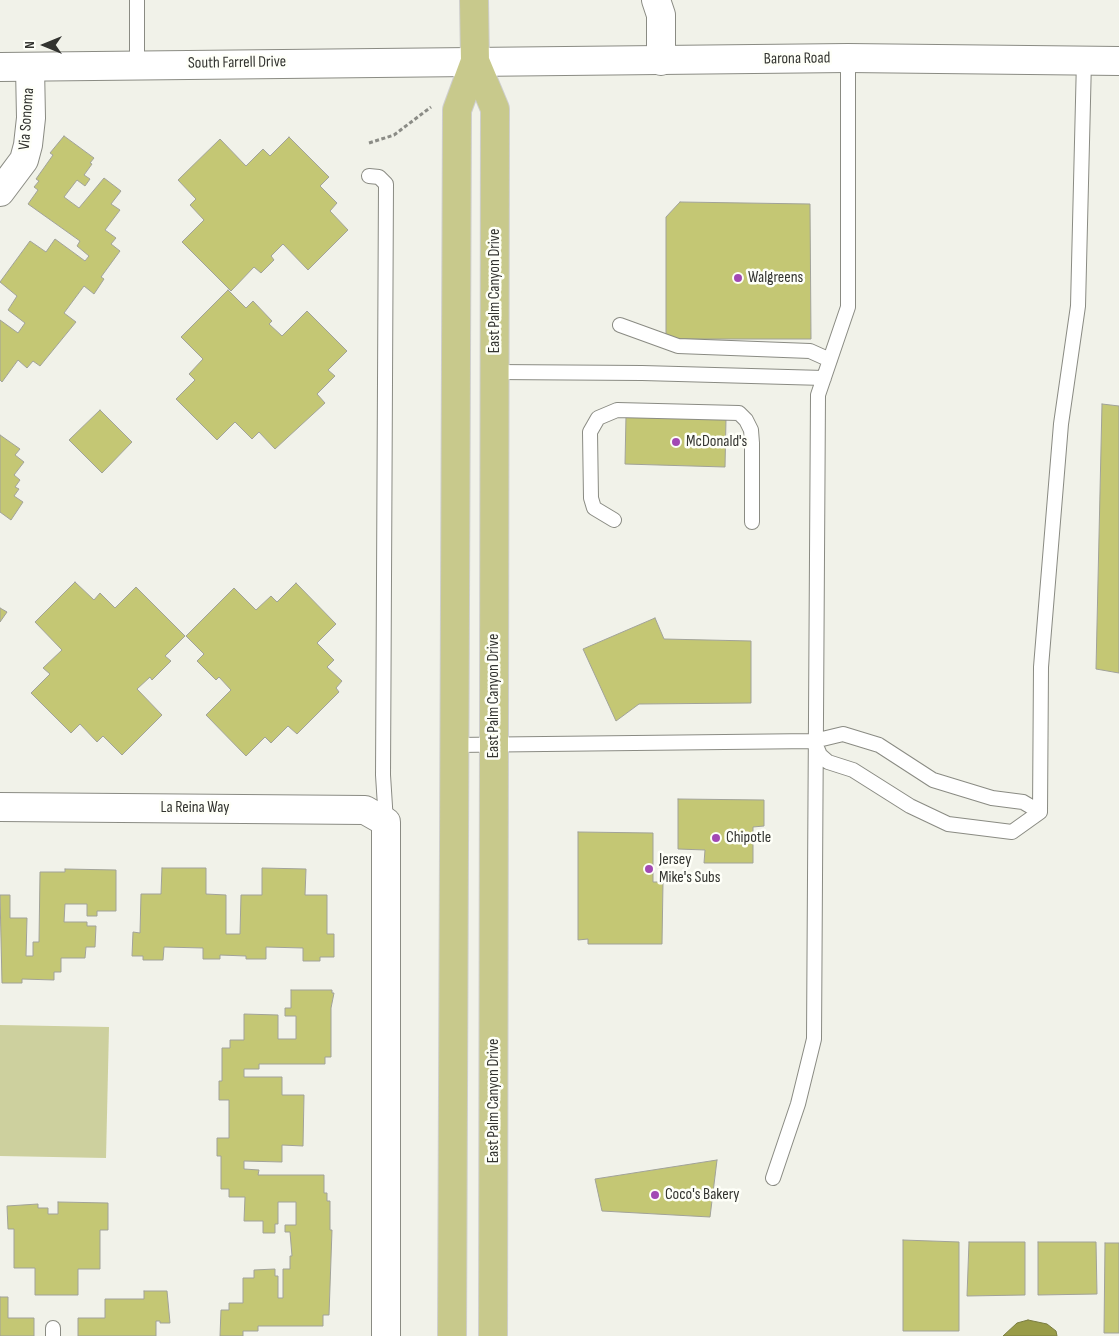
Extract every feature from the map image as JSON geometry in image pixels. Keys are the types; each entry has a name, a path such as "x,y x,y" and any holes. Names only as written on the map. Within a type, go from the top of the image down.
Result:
{"main road":[{"name":"East Palm Canyon Drive","path":"452,1336 457,110 475,61 474,0"},
{"name":"East Palm Canyon Drive","path":"475,61 495,109 493,1336"}],"street":[{"path":"656,0 661,15 661,60"},
{"name":"Barona Road","path":"475,61 848,58 1119,61"},
{"name":"South Farrell Drive","path":"0,67 475,61"},
{"name":"Via Sonoma","path":"0,192 24,160 28,145 31,118 30,67"},
{"name":"La Reina Way","path":"0,807 365,810 386,822"},
{"path":"386,822 386,1336"}],"lane":[{"path":"137,0 137,64"},
{"path":"773,1178 798,1104 814,1038 814,741 818,395 848,307 848,58"},
{"path":"1040,812 1042,657 1060,424 1078,306 1084,60"},
{"path":"369,176 379,177 386,184 383,775 386,822"},
{"path":"620,324 678,346 810,351 830,360"},
{"path":"495,372 620,372 824,378"},
{"path":"614,520 594,508 590,498 590,432 598,418 617,410 739,413 748,425 752,443 752,522"},
{"path":"455,744 494,746 814,741 843,734 879,745 933,780 992,798 1023,802 1040,812"},
{"path":"814,741 820,755 828,762 853,770 910,806 948,824 1012,832 1040,812"}],"path":[{"path":"369,143 394,135 431,107"}],"green space":[{"path":"0,1025 109,1027 106,1158 0,1156"}],"shaded area":[{"path":"1028,1320 1047,1324 1056,1331 1057,1336 1003,1336 1017,1323"}],"building":[{"path":"64,136 94,158 84,175 90,179 85,186 77,180 64,197 79,208 104,178 121,191 111,204 120,210 105,230 116,238 111,244 120,251 101,277 104,279 94,294 84,286 64,313 76,322 40,366 33,361 27,368 18,360 2,382 0,380 0,320 18,333 25,323 8,310 17,296 0,282 30,241 46,252 55,239 85,261 89,256 77,246 80,241 28,204 38,190 34,187 39,181 36,179 53,155 50,153"},
{"path":"289,137 329,177 320,186 337,203 330,211 348,230 308,270 283,244 271,256 274,260 261,273 254,267 231,291 182,242 204,220 190,205 196,199 178,180 220,139 246,166 263,149 270,156"},
{"name":"Walgreens","path":"680,202 810,204 811,339 666,339 666,217"},
{"path":"228,290 246,308 253,301 272,321 269,324 282,336 307,311 347,351 328,370 335,376 317,394 325,403 275,449 259,432 252,439 235,422 217,440 176,399 195,380 189,374 203,359 181,337"},
{"path":"1102,404 1119,406 1119,673 1096,669"},
{"path":"100,410 132,442 102,473 69,440"},
{"name":"McDonald's","path":"626,416 726,419 725,467 625,464"},
{"path":"0,435 20,449 15,455 24,462 14,475 20,480 15,487 19,489 14,496 23,502 11,520 0,512"},
{"path":"75,582 94,600 100,593 115,608 136,587 185,636 165,656 171,661 152,680 150,677 137,689 162,715 122,755 103,736 97,742 80,724 71,733 31,693 50,674 43,668 62,650 35,622"},
{"path":"296,583 336,624 317,643 334,660 327,667 342,681 336,688 339,692 297,734 288,726 271,743 265,737 246,756 206,715 231,690 219,677 216,680 197,661 204,654 186,636 234,588 256,610 271,596 277,602"},
{"path":"0,608 7,612 0,622"},
{"path":"655,618 664,639 751,641 751,703 639,704 616,721 583,649"},
{"name":"Chipotle","path":"678,799 764,800 764,826 753,827 753,863 704,863 705,850 678,849"},
{"path":"578,832 653,833 653,882 663,882 662,944 588,944 588,939 578,940"},
{"path":"162,868 206,868 206,894 226,895 226,934 240,934 241,895 262,895 262,868 306,869 305,895 327,895 327,934 334,934 334,957 320,957 320,961 303,961 303,948 266,947 266,959 246,959 246,956 220,955 220,959 203,959 203,948 164,947 163,960 143,960 143,956 132,956 133,932 140,933 141,894 161,894"},
{"path":"65,869 116,870 116,911 97,911 97,916 87,916 87,904 65,904 64,922 87,922 87,926 96,926 95,947 86,947 85,958 61,958 61,972 54,972 54,980 22,979 22,983 2,983 0,895 10,895 10,918 27,918 26,956 33,956 33,942 39,942 40,872 65,872"},
{"path":"291,990 332,990 332,993 334,993 331,1008 331,1057 325,1057 325,1064 259,1064 259,1069 244,1069 244,1077 282,1077 282,1095 304,1095 303,1146 282,1145 282,1162 244,1161 244,1169 259,1170 258,1175 324,1175 324,1193 327,1193 327,1201 330,1201 330,1230 332,1230 329,1315 323,1315 323,1326 258,1326 258,1331 243,1331 243,1336 220,1336 221,1310 229,1310 229,1303 243,1303 243,1278 254,1278 254,1270 275,1269 275,1276 278,1276 278,1298 283,1298 283,1269 290,1269 290,1256 292,1256 290,1232 285,1232 285,1225 296,1225 296,1202 278,1202 278,1224 275,1224 275,1233 263,1233 263,1221 244,1221 245,1197 229,1197 229,1189 221,1189 221,1156 217,1156 217,1138 229,1138 229,1100 219,1100 219,1081 222,1081 222,1048 230,1048 230,1040 244,1040 244,1014 278,1015 278,1039 296,1039 296,1016 285,1016 285,1008 291,1008"},
{"name":"Coco's Bakery","path":"717,1160 710,1217 602,1211 595,1179"},
{"path":"58,1202 108,1203 108,1230 100,1230 100,1269 78,1269 78,1295 35,1295 35,1268 14,1268 14,1229 8,1229 7,1206 38,1204 38,1208 48,1208 48,1214 58,1214"},
{"path":"903,1240 959,1242 959,1331 903,1331"},
{"path":"969,1242 1025,1242 1025,1295 967,1296"},
{"path":"1038,1242 1096,1242 1097,1294 1038,1295"},
{"path":"1105,1243 1119,1243 1119,1333 1104,1333"},
{"path":"144,1291 167,1291 170,1323 156,1321 156,1336 78,1336 78,1318 105,1318 105,1299 144,1299"},
{"path":"0,1297 8,1297 8,1318 34,1318 34,1336 0,1336"}],"place":[{"name":"Walgreens","path":"738,278"},
{"name":"McDonald's","path":"676,442"},
{"name":"Chipotle","path":"716,838"},
{"name":"Jersey Mike's Subs","path":"649,869"},
{"name":"Coco's Bakery","path":"655,1195"}]}
